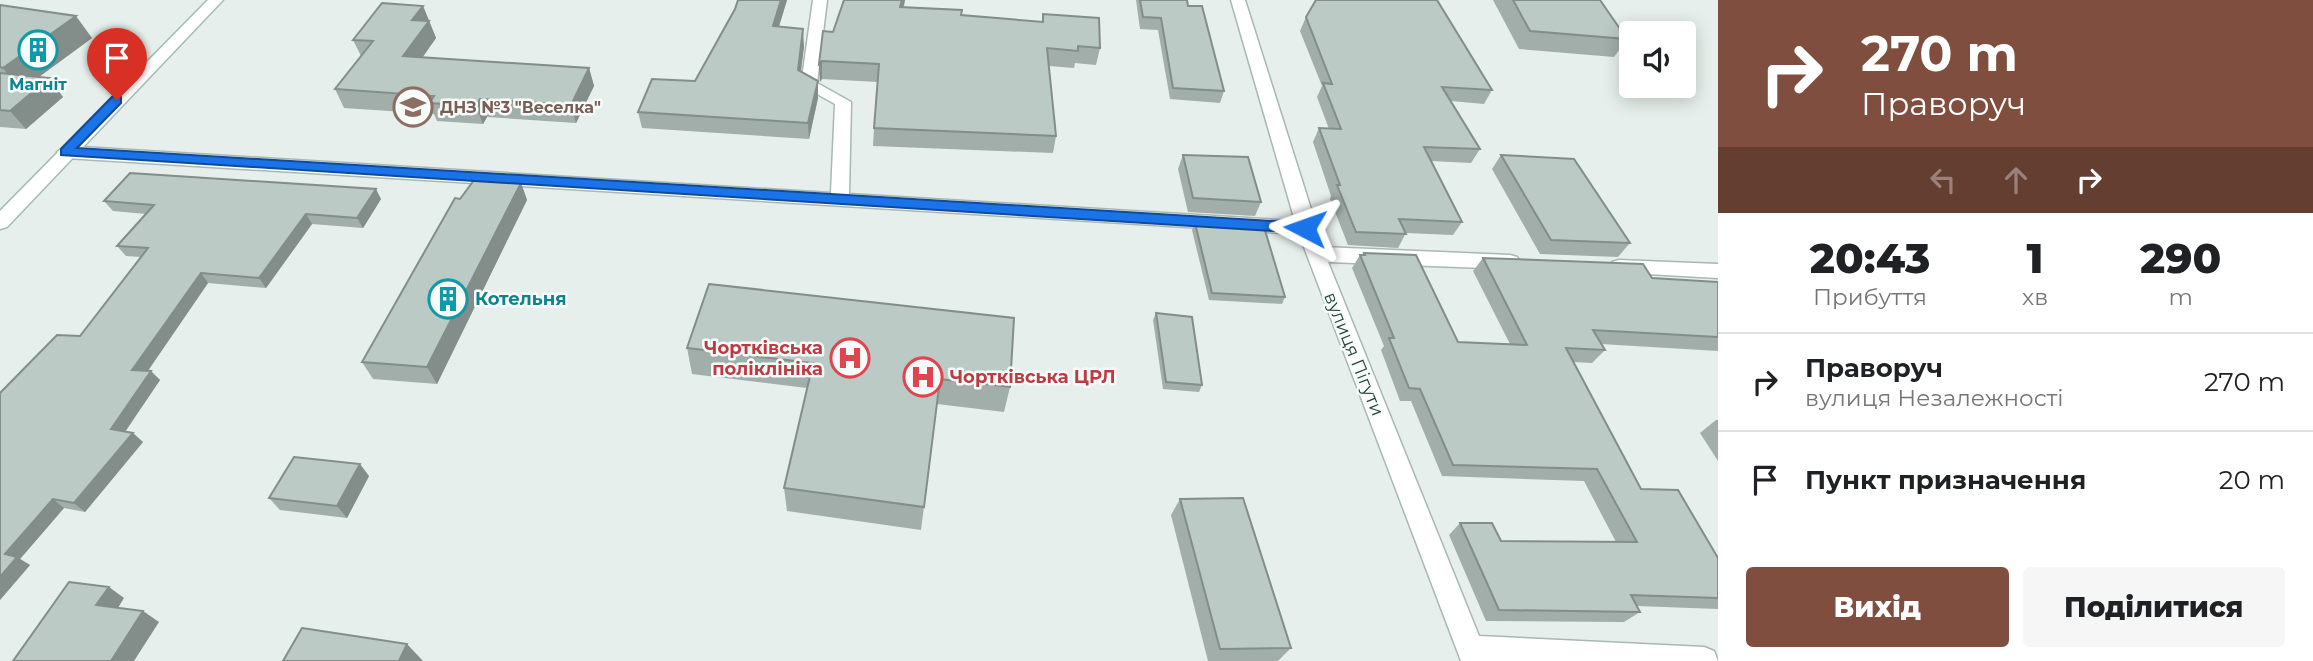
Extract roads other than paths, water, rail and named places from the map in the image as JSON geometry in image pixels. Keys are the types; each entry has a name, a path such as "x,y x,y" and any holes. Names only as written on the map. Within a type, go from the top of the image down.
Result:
{"street":[{"path":"0,222 216,0"},
{"path":"820,0 809,85 843,102 841,201"},
{"name":"вулиця Пігути","path":"1238,0 1305,228 1473,655"},
{"path":"66,152 1305,228"},
{"path":"1315,254 1523,263"},
{"path":"1593,265 1718,271"},
{"path":"1473,655 1704,661"}],"place":[{"name":"Магніт","path":"38,50"},
{"name":"ДНЗ №3 \"Веселка\"","path":"413,107"},
{"name":"Котельня","path":"448,299"},
{"name":"Чортківська поліклініка","path":"850,358"},
{"name":"Чортківська ЦРЛ","path":"923,377"}]}
